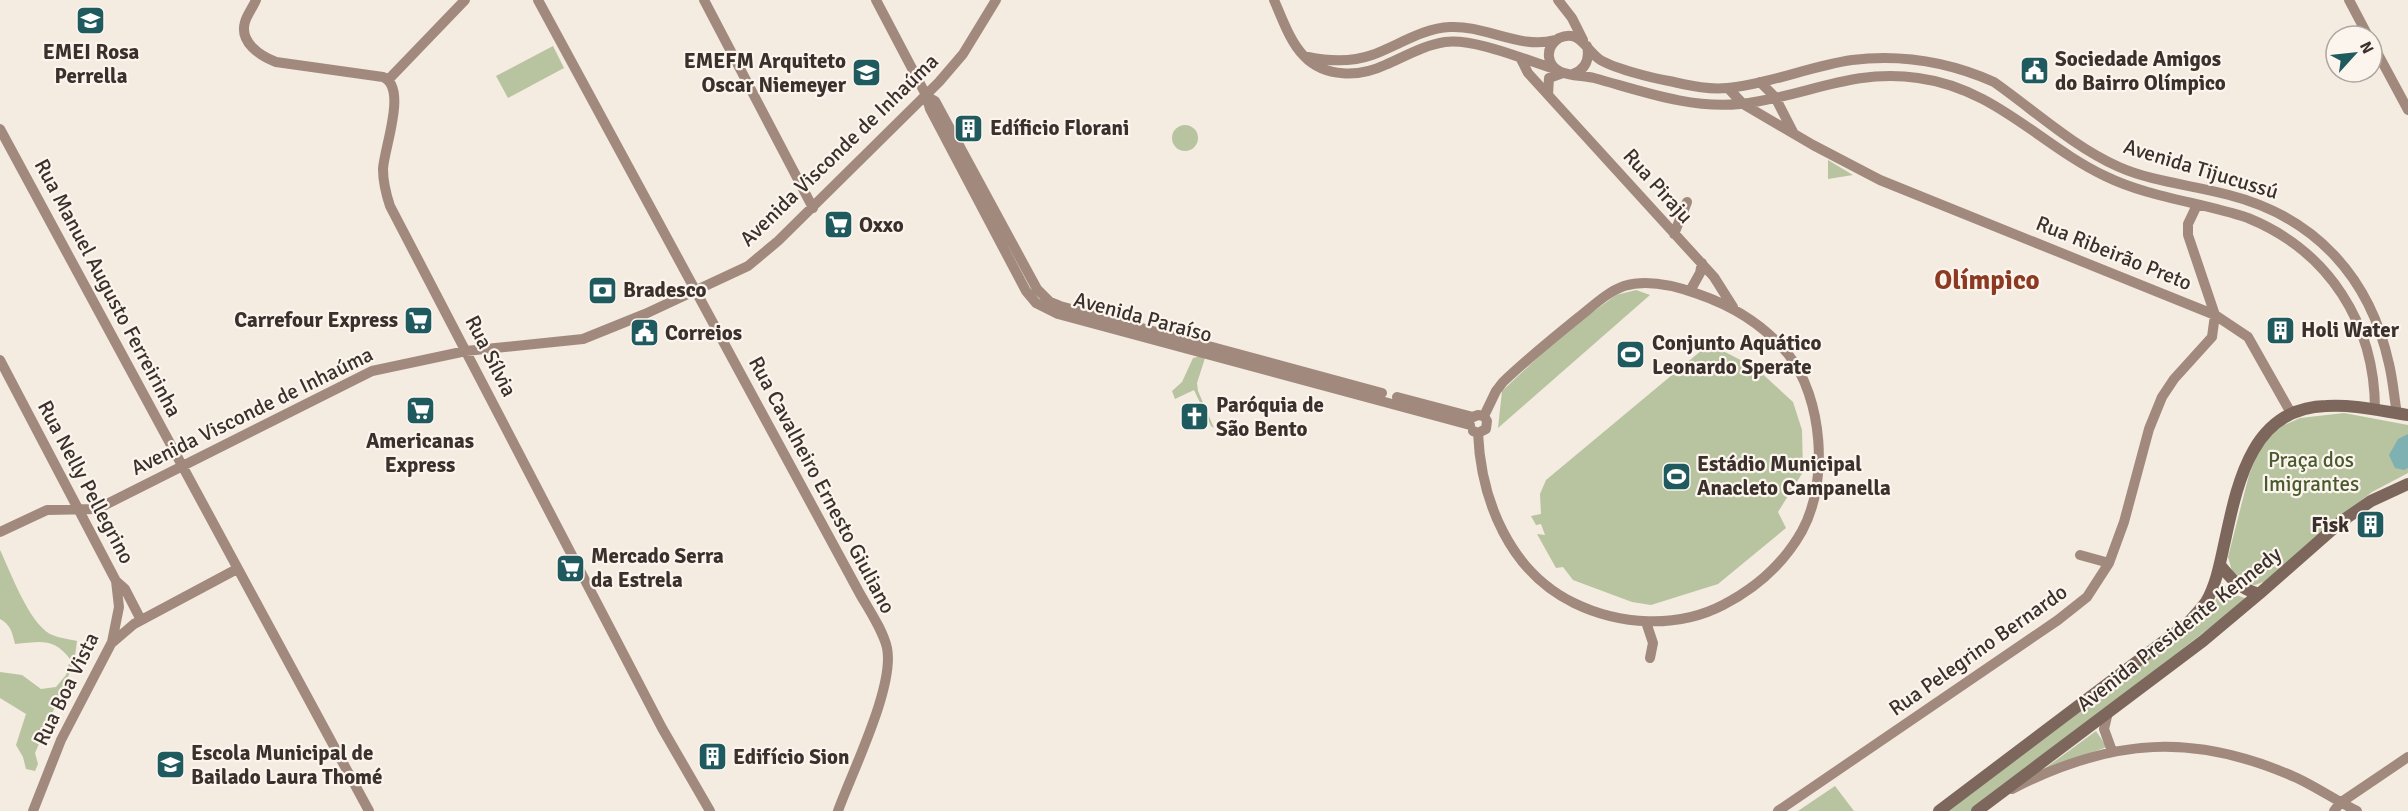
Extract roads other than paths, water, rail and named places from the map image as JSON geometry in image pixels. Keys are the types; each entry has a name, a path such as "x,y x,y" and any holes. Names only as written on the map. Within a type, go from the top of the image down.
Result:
{"main road":[{"path":"256,0 245,22 244,30 251,46 266,59 376,75 389,79 465,0"},
{"name":"Rua Cavalheiro Ernesto Giuliano","path":"538,0 887,646 886,667 876,715 838,811"},
{"path":"704,0 813,208"},
{"name":"Avenida Paraíso","path":"876,0 926,95 930,109 1026,291 1036,303 1045,309 1215,358 1476,423"},
{"name":"Avenida Visconde de Inhaúma","path":"0,532 47,510 97,509 358,376 384,367 466,351 583,339 605,332 748,266 769,250 813,208 926,95 963,54 996,0"},
{"path":"1274,0 1304,57"},
{"path":"1548,94 1549,78 1585,66 1588,55 1576,25 1558,0"},
{"path":"2349,0 2362,24"},
{"path":"1564,72 1549,54 1569,22 1566,11"},
{"name":"Avenida Tijucussú","path":"1304,57 1335,60 1358,59 1430,31 1463,27 1538,43 1577,37 1602,60 1658,79 1700,88 1728,88 1851,60 1898,58 1932,62 1964,70 1994,82 2095,155 2120,168 2229,195 2277,211 2326,247 2356,280 2384,343 2402,414"},
{"name":"Avenida Tijucussú","path":"1304,57 1332,71 1361,74 1435,45 1461,42 1475,44 1564,72 1695,104 1743,104 1839,81 1877,76 1918,78 1943,83 1978,96 2103,176 2141,191 2234,213 2261,223 2294,244 2328,273 2348,302 2363,338 2372,375 2375,411"},
{"name":"Rua Piraju","path":"1521,59 1528,73 1702,263 1733,307"},
{"path":"2384,65 2408,110"},
{"name":"Rua Sílvia","path":"389,79 395,92 383,167 387,195 404,234 662,728 710,811"},
{"path":"1760,82 1775,97 1794,135"},
{"name":"Rua Ribeirão Preto","path":"1728,88 1743,104 1794,135 1880,180 2215,315 2248,337 2291,413"},
{"name":"Rua Manuel Augusto Ferreirinha","path":"0,129 369,811"},
{"path":"1674,234 1687,202"},
{"path":"2197,205 2188,224 2188,235 2215,315"},
{"path":"1690,291 1700,273 1702,263"},
{"path":"1641,284 1655,284 1690,291 1733,307 1767,332 1789,356 1803,381 1815,417 1819,472 1813,502 1804,529 1788,552 1757,585 1714,610 1678,619 1646,622 1606,616 1549,590 1534,576 1510,544 1492,509 1482,472 1476,423 1503,382 1555,336 1611,292 1626,286 1641,284"},
{"name":"Rua Pelegrino Bernardo","path":"1778,811 2069,613 2095,588 2109,563 2124,522 2149,429 2158,408 2174,379 2212,337 2215,315"},
{"name":"Rua Nelly Pellegrino","path":"0,360 116,581 125,589 141,620"},
{"path":"2291,413 2325,405 2402,414"},
{"name":"Avenida Presidente Kennedy","path":"1939,811 2188,622 2206,601 2220,565 2243,470 2264,435 2291,413"},
{"name":"Avenida Presidente Kennedy","path":"1977,811 2203,641 2342,520 2371,501 2408,484"},
{"path":"2080,555 2109,563"},
{"path":"2220,565 2238,586 2259,594"},
{"path":"112,642 141,620 237,568"},
{"name":"Rua Boa Vista","path":"33,811 61,740 112,642 118,607 116,581"},
{"path":"1646,622 1653,643 1650,658"},
{"path":"2108,711 2104,729 2112,751"},
{"path":"1996,798 2044,772 2112,751 2170,747 2196,748 2237,755 2298,779 2337,807 2357,811"},
{"path":"2337,807 2408,757"}],"water":[{"path":"2408,434 2408,468 2404,470 2395,468 2389,455 2398,439"}],"place":[{"name":"EMEI Rosa Perrella","path":"91,21"},
{"name":"Sociedade Amigos do Bairro Olímpico","path":"2034,71"},
{"name":"EMEFM Arquiteto Oscar Niemeyer","path":"867,73"},
{"name":"Edíficio Florani","path":"969,128"},
{"name":"Oxxo","path":"838,225"},
{"name":"Bradesco","path":"602,290"},
{"name":"Carrefour Express","path":"419,320"},
{"name":"Holi Water","path":"2280,330"},
{"name":"Correios","path":"644,333"},
{"name":"Conjunto Aquático Leonardo Sperate","path":"1631,355"},
{"name":"Americanas Express","path":"420,410"},
{"name":"Paróquia de São Bento","path":"1195,417"},
{"name":"Estádio Municipal Anacleto Campanella","path":"1676,476"},
{"name":"Fisk","path":"2370,525"},
{"name":"Mercado Serra da Estrela","path":"570,568"},
{"name":"Edifício Sion","path":"712,757"},
{"name":"Escola Municipal de Bailado Laura Thomé","path":"170,765"}],"district":[{"name":"Olímpico","path":"1987,280"}],"park label":[{"name":"Praça dos Imigrantes","path":"2311,472"}]}
